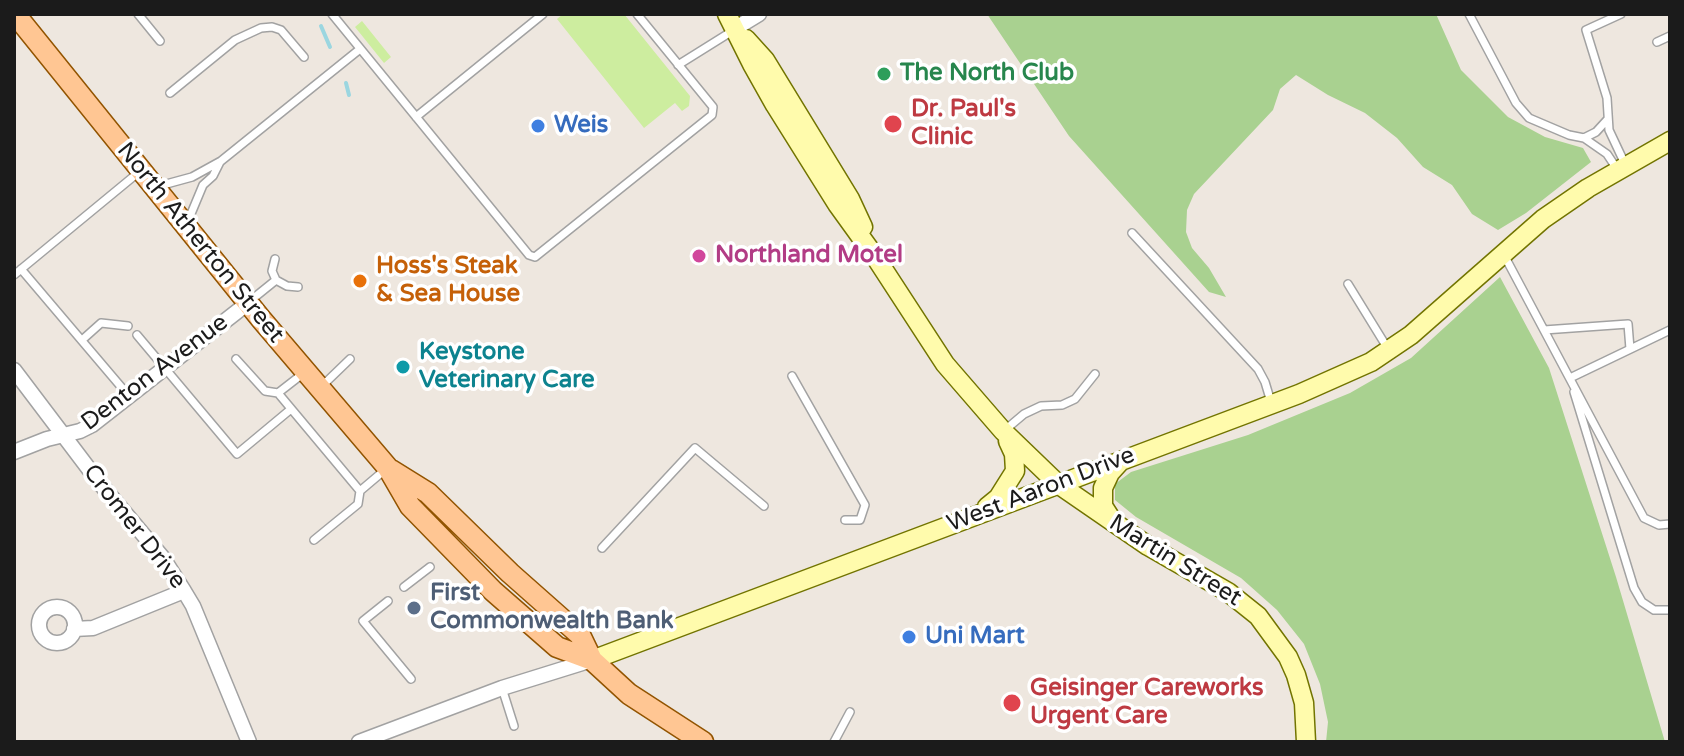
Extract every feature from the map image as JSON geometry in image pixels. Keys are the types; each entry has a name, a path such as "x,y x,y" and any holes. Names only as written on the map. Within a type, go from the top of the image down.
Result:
{"main road":[{"name":"North Atherton Street","path":"15,14 248,303 388,468 410,506 493,591 557,647 592,660 629,694 703,742"}],"street":[{"path":"732,21 759,14"},
{"name":"Martin Street","path":"732,21 765,60 850,199 876,258 945,364 1003,431 1058,484 1148,546 1228,592 1258,616 1288,657 1296,675 1304,703 1306,742"},
{"name":"West Aaron Drive","path":"359,742 502,688 592,660 1335,379 1389,351 1543,219 1670,141"},
{"name":"Denton Avenue","path":"14,452 92,425 248,303"},
{"name":"Cromer Drive","path":"14,370 163,558 184,591 249,742"},
{"path":"978,513 998,498 1015,471 1014,454 1003,431"},
{"path":"1117,525 1103,506 1103,488 1110,473 1123,459"},
{"path":"74,629 93,628 184,591"}],"lane":[{"path":"138,14 160,41"},
{"path":"332,14 529,255 535,257 712,115 713,107 637,14"},
{"path":"416,117 543,14"},
{"path":"1469,14 1516,103 1529,118 1584,138 1622,168"},
{"path":"1621,14 1586,30 1607,98 1609,130 1622,168"},
{"path":"678,65 732,21"},
{"path":"170,93 235,40 261,28 281,30 304,57"},
{"path":"1657,42 1670,36"},
{"path":"154,187 192,177 221,161 360,49"},
{"path":"1584,138 1596,132 1607,119"},
{"path":"186,225 203,185 213,176 221,161"},
{"path":"14,275 141,170"},
{"path":"1132,233 1258,369 1272,404"},
{"path":"1503,253 1644,518 1659,525 1670,524"},
{"path":"275,259 272,271 276,280 298,287"},
{"path":"21,269 130,397"},
{"path":"248,303 276,280"},
{"path":"1348,284 1389,351"},
{"path":"82,340 101,323 128,326"},
{"path":"1544,330 1628,324 1630,349"},
{"path":"1570,378 1670,330"},
{"path":"137,335 237,454 291,409"},
{"path":"236,359 265,391 278,393 360,491"},
{"path":"319,389 350,359"},
{"path":"278,393 305,371"},
{"path":"1003,431 1024,414 1041,406 1062,405 1075,399 1095,374"},
{"path":"792,376 865,505 860,520 845,520"},
{"path":"1570,378 1634,588 1642,602 1654,610 1670,610"},
{"path":"602,548 695,448 764,506"},
{"path":"314,540 358,504 360,491 388,468"},
{"path":"404,587 430,567"},
{"path":"388,601 363,621 411,679"},
{"path":"502,688 514,726"},
{"path":"834,742 850,712"}],"green space":[{"path":"563,14 624,14 690,96 689,106 682,111 675,103 644,128 557,19"},
{"path":"987,14 1436,14 1461,70 1508,117 1545,137 1583,148 1591,162 1526,213 1498,230 1472,214 1452,185 1423,167 1397,138 1365,113 1296,75 1280,89 1273,110 1194,194 1187,210 1186,232 1192,248 1209,268 1226,297 1209,292 1069,136"},
{"path":"362,21 391,57 384,63 355,27"},
{"path":"1500,277 1549,368 1665,742 1326,742 1328,722 1320,684 1304,644 1277,610 1241,578 1136,517 1115,500 1115,484 1131,472 1248,435 1350,393 1411,358"}],"waterway":[{"path":"321,26 330,47"},
{"path":"346,83 349,95"}],"place":[{"name":"The North Club","path":"884,74"},
{"name":"Dr. Paul's Clinic","path":"893,124"},
{"name":"Weis","path":"538,126"},
{"name":"Northland Motel","path":"699,256"},
{"name":"Hoss's Steak & Sea House","path":"360,281"},
{"name":"Keystone Veterinary Care","path":"403,367"},
{"name":"First Commonwealth Bank","path":"414,608"},
{"name":"Uni Mart","path":"909,637"},
{"name":"Geisinger Careworks Urgent Care","path":"1012,703"}]}
